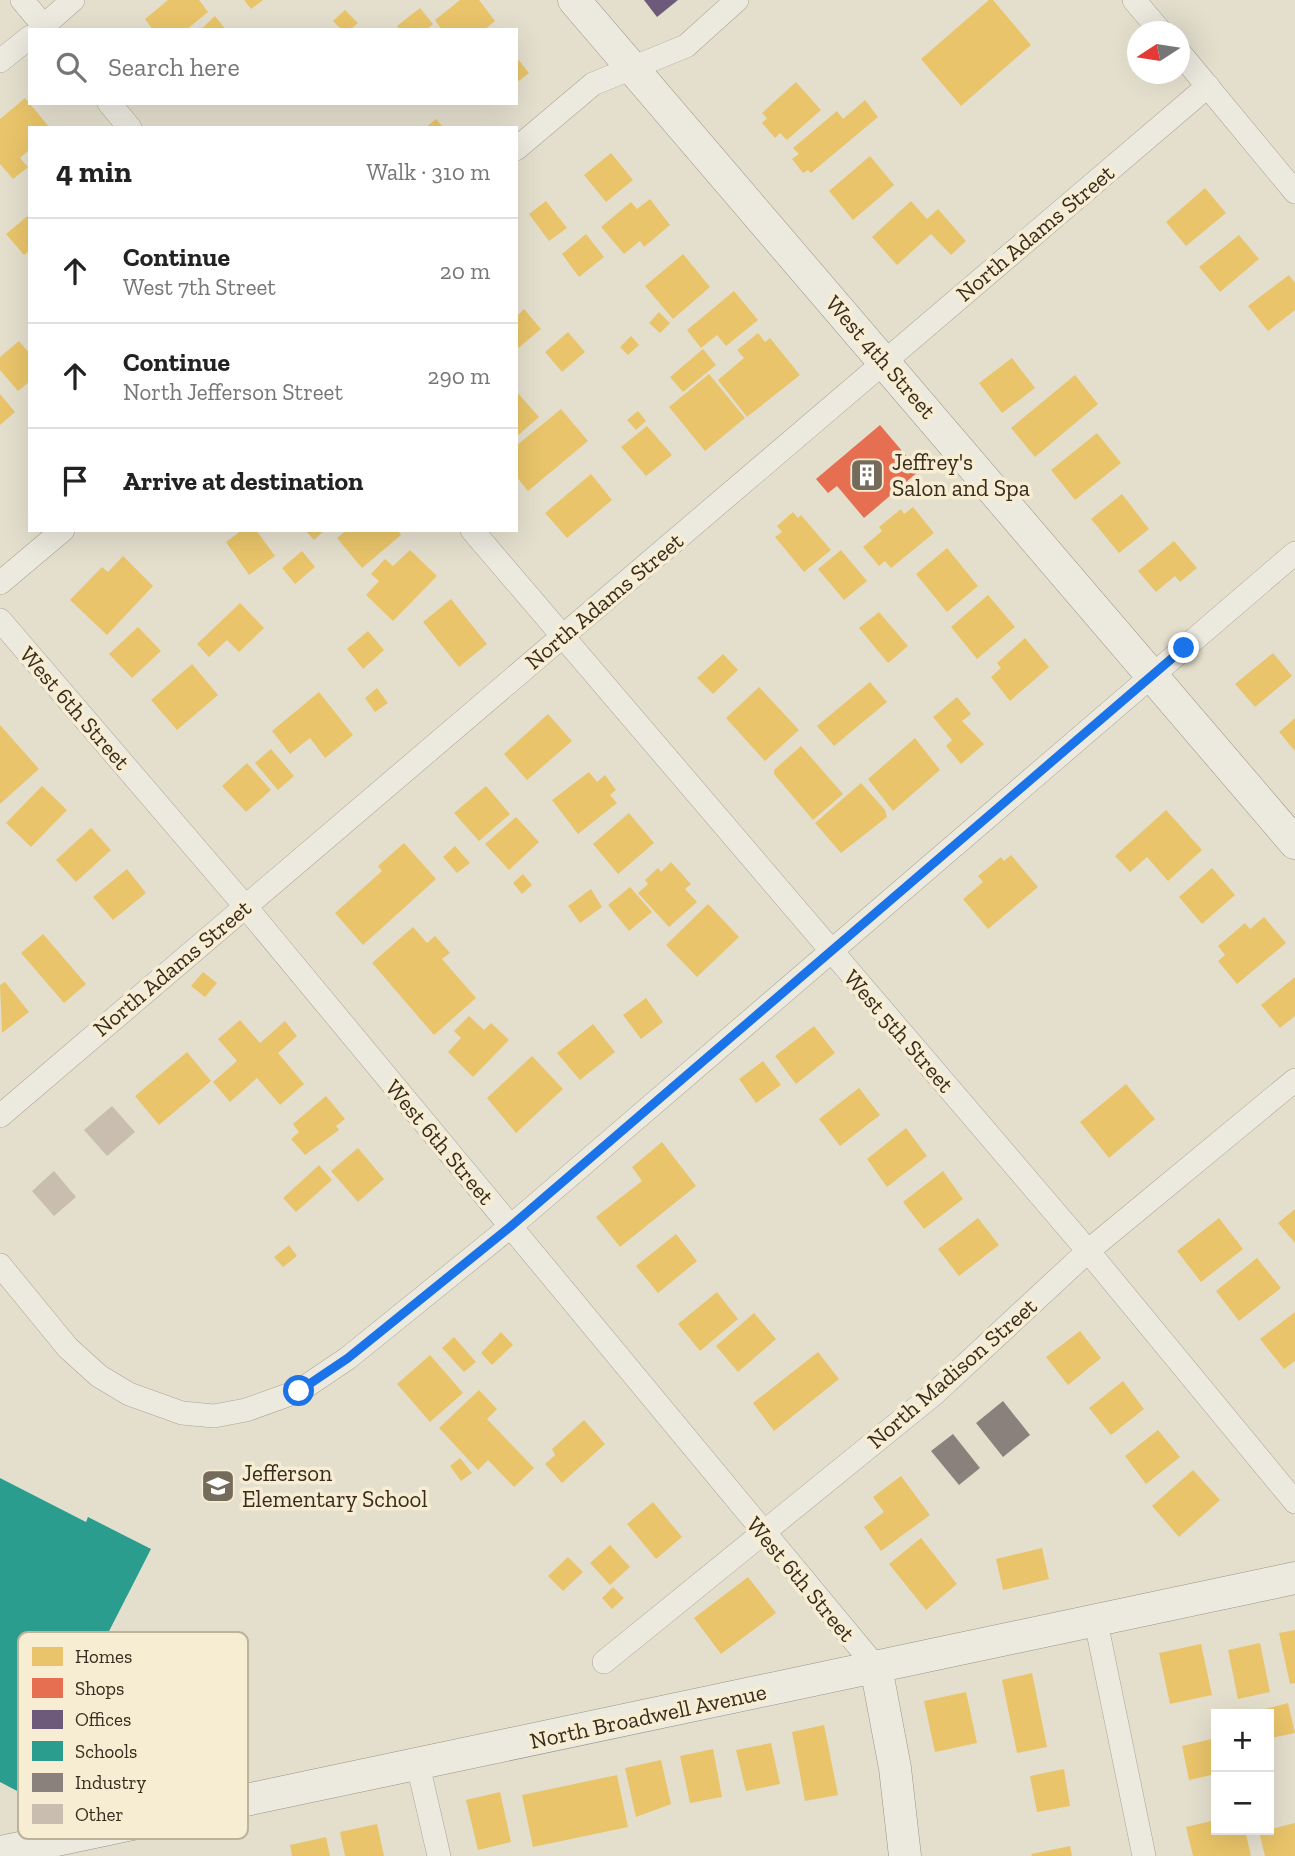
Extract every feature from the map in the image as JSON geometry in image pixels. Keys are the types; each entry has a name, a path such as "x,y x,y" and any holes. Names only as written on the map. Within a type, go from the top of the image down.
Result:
{"main road":[{"name":"West 4th Street","path":"574,0 629,68 886,361 1295,843"},
{"name":"North Broadwell Avenue","path":"248,1800 1295,1578"},
{"path":"876,1667 895,1768 905,1856"},
{"name":"North Broadwell Avenue","path":"0,1852 62,1839"}],"street":[{"path":"22,0 38,28"},
{"path":"43,28 73,0"},
{"path":"518,147 593,84 686,46 737,0"},
{"path":"1134,0 1152,21"},
{"path":"0,61 28,40"},
{"path":"1190,65 1295,192"},
{"name":"North Adams Street","path":"0,1116 1208,86"},
{"path":"111,105 128,126"},
{"path":"0,583 61,532"},
{"name":"West 5th Street","path":"474,532 1088,1251 1295,1502"},
{"path":"0,1265 68,1349 92,1371 129,1394 182,1413 214,1416 246,1410 299,1391 348,1358 510,1227 1295,553"},
{"name":"West 6th Street","path":"0,620 245,906 876,1667"},
{"name":"North Madison Street","path":"604,1662 934,1394 1088,1251 1295,1080"},
{"path":"1096,1622 1144,1856"},
{"path":"418,1765 439,1856"}],"building: Homes":[{"path":"168,0 199,0 208,12 188,28 152,28 145,19"},
{"path":"244,0 263,0 251,9"},
{"path":"460,0 479,0 495,21 486,28 441,28 435,20"},
{"path":"989,0 993,0 1031,45 961,106 921,59"},
{"path":"420,8 433,24 428,28 397,26"},
{"path":"345,10 358,23 352,28 340,28 333,21"},
{"path":"215,16 224,28 202,28"},
{"path":"518,59 529,73 518,81"},
{"path":"796,82 821,110 787,140 780,133 775,138 762,123 767,118 762,113"},
{"path":"25,98 28,105 48,126 28,126 28,151 20,158 28,167 13,179 0,164 0,119"},
{"path":"865,100 878,117 811,173 808,170 803,173 792,159 799,154 793,148 837,111 843,119"},
{"path":"436,119 442,126 427,126"},
{"path":"611,153 633,180 606,202 584,175"},
{"path":"870,156 894,185 853,220 829,191"},
{"path":"1205,188 1226,213 1186,246 1166,222"},
{"path":"650,199 670,225 644,247 640,241 624,254 601,227 631,202 637,209"},
{"path":"546,201 567,228 549,241 529,214"},
{"path":"911,201 927,219 938,209 966,241 951,255 931,234 897,265 872,237"},
{"path":"28,216 28,252 24,255 6,234"},
{"path":"586,234 604,257 579,277 562,254"},
{"path":"1239,235 1259,259 1220,292 1199,267"},
{"path":"683,254 710,287 673,319 645,286"},
{"path":"1289,275 1295,283 1295,310 1268,331 1248,306"},
{"path":"734,291 758,320 726,346 717,335 701,348 687,330"},
{"path":"524,309 541,329 518,348 518,315"},
{"path":"659,312 670,323 660,333 649,323"},
{"path":"568,332 585,352 562,372 545,352"},
{"path":"758,333 765,342 770,338 800,375 747,417 718,380 744,358 737,350"},
{"path":"631,336 639,345 628,355 620,347"},
{"path":"19,341 28,352 28,383 18,391 0,370 0,357"},
{"path":"703,349 716,365 683,392 670,377"},
{"path":"1012,358 1035,388 1002,413 979,383"},
{"path":"709,374 745,418 705,451 669,407"},
{"path":"1075,375 1098,404 1035,457 1011,428"},
{"path":"518,393 539,417 518,435"},
{"path":"0,394 15,412 0,425"},
{"path":"561,409 588,441 528,491 518,478 518,444"},
{"path":"638,411 646,421 636,430 627,420"},
{"path":"647,426 672,455 646,476 621,447"},
{"path":"1097,433 1121,463 1075,500 1051,470"},
{"path":"591,474 612,500 567,538 545,513"},
{"path":"1122,494 1149,529 1119,553 1091,519"},
{"path":"913,507 934,533 891,568 885,561 879,566 863,547 882,531 879,527 901,509 904,514"},
{"path":"793,512 798,518 801,515 831,550 804,572 775,537 782,532 777,526"},
{"path":"239,532 257,532 275,556 249,575 226,542"},
{"path":"307,532 323,532 314,540"},
{"path":"344,532 399,532 401,535 362,568 337,538"},
{"path":"1174,541 1197,568 1180,582 1175,576 1156,592 1138,571"},
{"path":"947,548 978,586 947,612 916,574"},
{"path":"410,550 437,576 393,621 366,595 379,581 371,574 385,559 393,566"},
{"path":"841,550 867,581 844,600 818,569"},
{"path":"302,551 315,567 295,584 282,568"},
{"path":"123,556 153,586 107,635 70,600 102,567 108,572"},
{"path":"988,595 1015,627 977,659 951,627"},
{"path":"451,599 487,644 459,667 423,622"},
{"path":"240,603 264,628 239,652 227,640 209,657 197,644"},
{"path":"879,612 908,646 888,663 859,628"},
{"path":"138,627 161,651 132,678 109,654"},
{"path":"368,631 384,650 363,669 347,649"},
{"path":"1025,638 1049,667 1010,701 991,677 1001,668 997,663"},
{"path":"1273,653 1292,676 1255,707 1235,684"},
{"path":"723,654 738,670 713,694 697,678"},
{"path":"192,664 218,695 177,730 151,700"},
{"path":"870,682 887,702 834,746 817,726"},
{"path":"759,687 799,730 765,761 726,718"},
{"path":"377,688 388,703 375,712 365,698"},
{"path":"319,692 353,735 325,758 310,738 290,754 272,731"},
{"path":"957,697 971,714 962,721 984,744 961,764 946,746 952,740 933,717"},
{"path":"548,714 572,741 527,780 504,754"},
{"path":"1295,718 1295,751 1279,732"},
{"path":"0,725 39,769 0,804"},
{"path":"915,738 940,770 893,811 868,779"},
{"path":"801,746 843,794 813,820 774,774 774,770"},
{"path":"271,749 294,776 278,790 255,763"},
{"path":"247,763 271,790 246,812 222,786"},
{"path":"589,772 597,782 605,775 616,790 610,795 617,803 578,834 552,800"},
{"path":"861,783 885,810 887,817 841,853 815,823"},
{"path":"42,786 67,810 31,847 6,823"},
{"path":"486,786 510,814 479,841 454,813"},
{"path":"1166,810 1202,850 1168,881 1147,857 1130,872 1115,856"},
{"path":"629,813 654,843 618,874 593,844"},
{"path":"516,817 539,842 509,870 485,844"},
{"path":"91,828 111,850 76,882 56,860"},
{"path":"404,843 436,879 363,945 335,913 382,871 378,866"},
{"path":"455,846 470,863 457,873 443,857"},
{"path":"1011,855 1038,887 988,929 963,899 983,882 978,876 1001,857 1004,861"},
{"path":"671,862 691,884 685,889 697,902 669,927 638,893 648,884 645,880 658,868 661,872"},
{"path":"1212,868 1235,895 1202,924 1179,897"},
{"path":"127,869 146,893 113,920 93,897"},
{"path":"523,874 532,885 522,894 513,883"},
{"path":"630,887 652,912 629,931 608,905"},
{"path":"591,889 602,907 580,923 568,906"},
{"path":"708,904 739,937 697,977 666,945"},
{"path":"1264,917 1286,943 1237,984 1218,961 1225,955 1218,946 1245,923 1250,929"},
{"path":"413,927 427,943 435,936 450,953 442,959 476,998 434,1035 372,963"},
{"path":"43,934 86,984 64,1003 21,953"},
{"path":"203,972 217,983 205,997 191,986"},
{"path":"1295,977 1295,1016 1280,1028 1261,1005"},
{"path":"5,982 29,1012 2,1033 0,985"},
{"path":"646,998 663,1022 641,1039 623,1015"},
{"path":"469,1016 484,1030 491,1023 509,1040 473,1077 448,1052 461,1038 454,1031"},
{"path":"240,1020 260,1043 285,1021 297,1036 278,1053 304,1084 280,1105 257,1078 230,1102 213,1082 237,1061 218,1039"},
{"path":"593,1024 615,1052 580,1080 557,1053"},
{"path":"814,1026 835,1053 796,1084 775,1056"},
{"path":"187,1052 211,1081 159,1125 135,1096"},
{"path":"532,1056 563,1089 516,1133 487,1098"},
{"path":"763,1061 781,1085 756,1103 739,1079"},
{"path":"1126,1084 1155,1119 1109,1158 1080,1122"},
{"path":"859,1088 880,1115 840,1146 819,1119"},
{"path":"326,1096 345,1119 336,1126 339,1130 305,1155 291,1139 299,1132 293,1124"},
{"path":"906,1128 927,1156 887,1187 867,1159"},
{"path":"662,1142 696,1186 620,1247 596,1217 642,1181 632,1167"},
{"path":"358,1148 384,1179 358,1202 331,1171"},
{"path":"319,1165 332,1180 296,1212 283,1198"},
{"path":"943,1171 963,1199 924,1229 903,1202"},
{"path":"1295,1209 1295,1243 1278,1223"},
{"path":"978,1218 999,1245 959,1276 938,1249"},
{"path":"1219,1218 1243,1249 1201,1282 1177,1251"},
{"path":"676,1234 697,1261 658,1293 636,1266"},
{"path":"289,1245 297,1256 283,1267 274,1257"},
{"path":"1257,1258 1281,1288 1239,1321 1216,1291"},
{"path":"717,1292 738,1319 700,1351 678,1324"},
{"path":"1295,1312 1295,1361 1284,1369 1260,1339"},
{"path":"754,1313 776,1339 738,1372 716,1346"},
{"path":"1080,1331 1101,1358 1068,1385 1046,1357"},
{"path":"501,1332 513,1345 492,1365 481,1353"},
{"path":"454,1337 476,1362 464,1372 442,1348"},
{"path":"818,1352 839,1379 774,1431 753,1403"},
{"path":"430,1355 463,1393 430,1422 397,1384"},
{"path":"1123,1381 1144,1409 1111,1435 1089,1408"},
{"path":"479,1390 497,1409 487,1419 534,1468 514,1487 488,1460 478,1470 439,1428"},
{"path":"584,1420 605,1444 562,1483 545,1464 555,1455 552,1449"},
{"path":"1158,1430 1180,1457 1146,1484 1125,1456"},
{"path":"460,1458 472,1473 461,1481 450,1466"},
{"path":"1193,1470 1220,1500 1179,1537 1152,1506"},
{"path":"901,1476 930,1515 881,1551 864,1527 884,1512 873,1497"},
{"path":"653,1502 682,1537 656,1559 627,1524"},
{"path":"921,1538 957,1584 926,1610 889,1564"},
{"path":"610,1545 630,1567 610,1585 590,1563"},
{"path":"1042,1548 1049,1579 1003,1590 996,1559"},
{"path":"568,1557 583,1572 563,1591 548,1576"},
{"path":"748,1577 776,1613 721,1654 694,1618"},
{"path":"613,1587 624,1598 612,1609 602,1598"},
{"path":"1295,1630 1295,1683 1290,1684 1279,1633"},
{"path":"1260,1643 1270,1692 1238,1699 1228,1650"},
{"path":"1201,1644 1212,1695 1170,1704 1159,1653"},
{"path":"1032,1673 1047,1747 1017,1753 1002,1680"},
{"path":"966,1692 977,1743 935,1752 924,1701"},
{"path":"1288,1703 1295,1733 1274,1737 1274,1709 1265,1709"},
{"path":"824,1725 838,1795 805,1801 792,1732"},
{"path":"1211,1739 1211,1775 1189,1780 1182,1746"},
{"path":"771,1743 780,1784 746,1791 736,1750"},
{"path":"713,1749 722,1797 690,1803 680,1756"},
{"path":"661,1760 671,1804 636,1817 625,1768"},
{"path":"1064,1769 1070,1806 1037,1812 1030,1776"},
{"path":"617,1775 628,1827 533,1847 522,1795"},
{"path":"500,1792 511,1842 478,1850 466,1800"},
{"path":"1211,1821 1211,1835 1246,1835 1251,1856 1193,1856 1186,1827"},
{"path":"1295,1823 1295,1856 1265,1856 1260,1835 1274,1835 1274,1828"},
{"path":"377,1824 384,1856 345,1856 340,1832"},
{"path":"326,1837 330,1856 292,1856 290,1845"},
{"path":"1070,1846 1072,1856 1031,1854"}],"building: Shops":[{"name":"Jeffrey's Salon and Spa","path":"880,425 919,471 864,518 837,486 828,493 816,479"}],"building: Offices":[{"path":"644,0 678,0 657,17"}],"building: Schools":[{"path":"0,1478 86,1522 88,1517 151,1549 109,1632 18,1632 18,1791 0,1782"}],"building: Industry":[{"path":"1003,1401 1030,1435 1003,1457 976,1423"},
{"path":"953,1434 980,1468 959,1485 931,1451"}],"building: Other":[{"path":"112,1106 135,1132 107,1156 84,1130"},
{"path":"54,1171 76,1197 54,1216 32,1191"}],"place":[{"name":"Jeffrey's Salon and Spa","path":"867,475"},
{"name":"Jefferson Elementary School","path":"218,1486"}],"route":[{"path":"299,1391 348,1358 510,1227 1184,648"}]}
